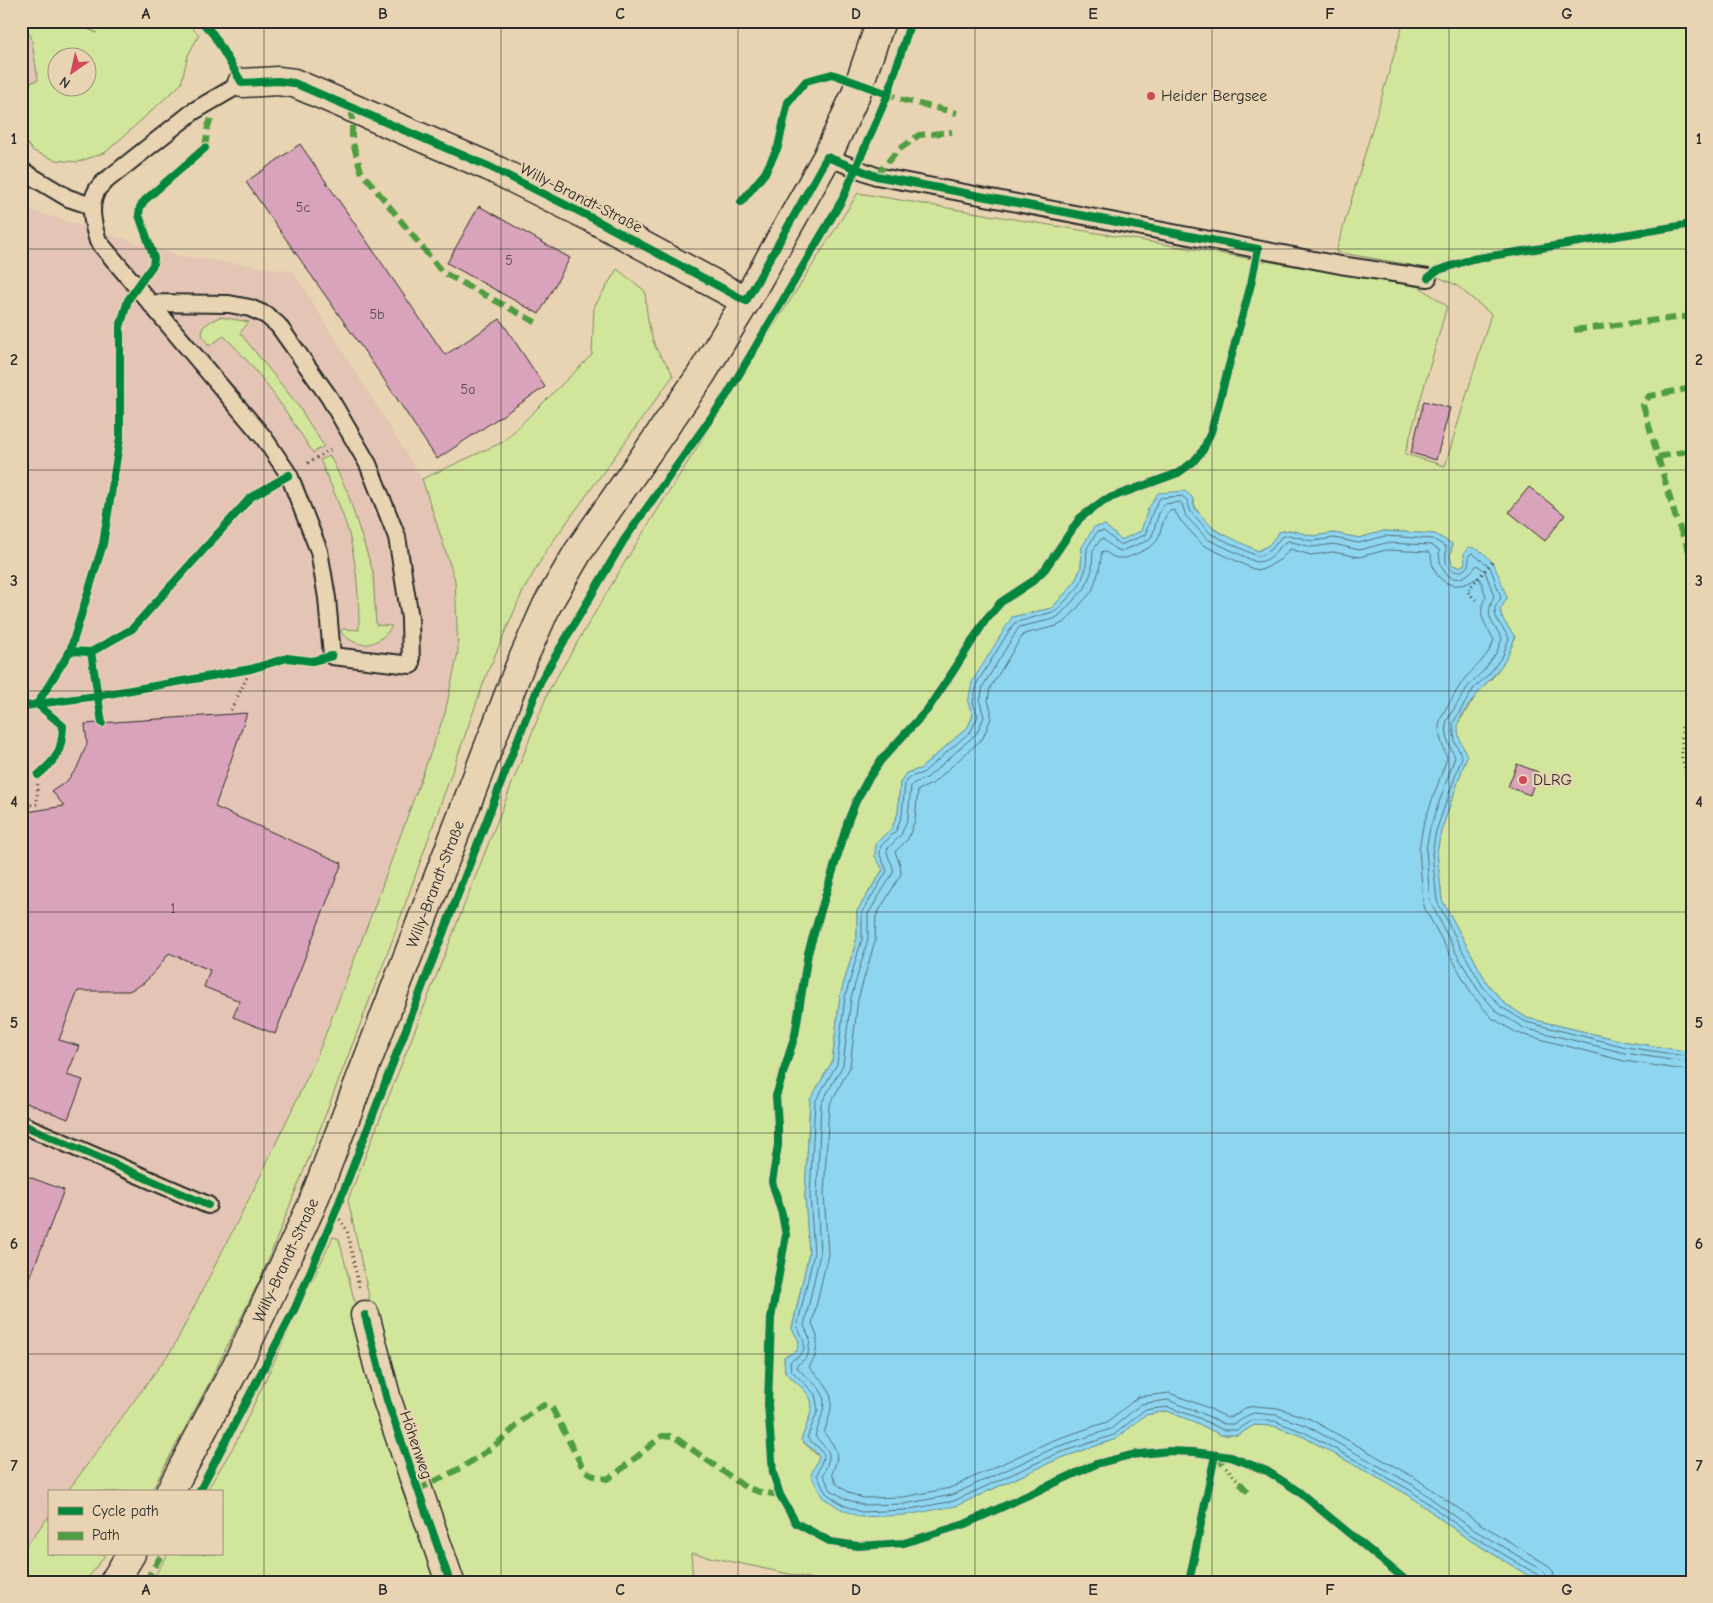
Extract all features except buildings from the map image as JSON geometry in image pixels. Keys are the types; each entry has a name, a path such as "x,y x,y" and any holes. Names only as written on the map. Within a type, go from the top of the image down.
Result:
{"street":[{"name":"Willy-Brandt-Straße","path":"171,1490 239,1361 311,1207 519,668 547,605 578,552 701,374 746,301 827,157 855,96 881,21"},
{"name":"Willy-Brandt-Straße","path":"242,83 278,81 294,83 490,167 592,218 746,301"},
{"name":"Höhenweg","path":"366,1315 387,1400 450,1582"},
{"path":"114,1582 130,1556"}],"lane":[{"path":"151,303 229,304 250,308 266,315 278,325 329,397 368,464 397,537 410,618 411,665 332,656 327,598 320,551 289,474 264,438 98,241 92,223 92,206 97,190 108,179 194,110 242,83"},
{"path":"827,157 876,176 1340,265 1428,278"},
{"path":"21,170 68,198 92,206"},
{"path":"21,1124 208,1205"}],"path":[{"path":"201,21 213,34 242,83"},
{"path":"37,704 70,651 103,544 120,438 120,327 128,300 153,265 154,258 139,219 140,207 144,200 205,148"},
{"path":"70,651 91,652 132,629 251,497 352,436"},
{"path":"1476,600 1466,591 1493,560"},
{"path":"91,652 102,723"},
{"path":"21,707 98,696 250,669 287,658 312,661 332,656"},
{"path":"231,710 250,669"},
{"path":"21,806 37,804 38,775 49,766 63,744 63,726 37,704"},
{"path":"1682,727 1682,758 1692,796"},
{"path":"21,788 30,811"},
{"path":"335,1213 347,1230 366,1315"},
{"path":"1226,1468 1240,1483"}],"shaded area":[{"path":"21,21 73,21 124,44 98,54 98,48 48,48 48,72 21,109"},
{"path":"21,207 180,256 293,271 422,479 455,580 458,652 445,713 374,908 316,1059 257,1183 173,1348 68,1490 48,1490 48,1517 21,1552"}],"green space":[{"path":"23,21 70,21 97,33 73,21 182,21 187,23 199,35 188,55 181,84 106,152 78,162 55,160 33,151 25,141 21,126 21,86 38,80 31,36"},
{"path":"1404,21 1692,21 1692,1052 1627,1042 1527,1018 1504,1003 1487,983 1442,900 1437,852 1441,831 1467,756 1459,740 1457,725 1479,691 1494,676 1507,657 1515,638 1502,618 1500,609 1507,598 1465,564 1459,567 1452,565 1450,557 1452,544 1435,534 1384,531 1359,538 1334,533 1313,536 1289,530 1279,532 1269,545 1258,551 1227,537 1209,525 1196,508 1192,497 1148,509 1142,531 1121,540 1105,525 1082,547 1081,567 1075,582 1052,608 1012,617 968,703 973,715 968,727 920,769 906,773 900,783 898,813 892,828 876,843 875,856 883,869 857,911 857,938 840,996 832,1062 810,1100 805,1195 809,1253 792,1328 799,1341 797,1352 784,1357 785,1372 809,1396 812,1408 801,1440 819,1457 956,1506 1058,1459 1116,1439 1145,1415 1167,1411 1221,1435 1238,1435 1254,1425 1274,1426 1302,1436 1407,1494 1465,1537 1539,1582 827,1582 691,1553 693,1582 463,1582 379,1343 348,1200 549,690 631,552 858,193 1420,287 1447,306 1405,454 1445,466 1491,314 1456,285 1411,265 1336,252"},
{"path":"617,269 645,291 653,339 657,350 673,376 546,551 522,593 486,676 391,944 262,1275 209,1383 152,1490 68,1490 173,1348 257,1183 316,1059 374,908 445,713 458,652 455,580 422,479 503,442 592,355 594,307"},
{"path":"220,317 249,322 240,333 297,404 324,446 313,453 283,407 261,378 224,336 209,346 202,335 203,327"},
{"path":"330,456 347,491 373,572 376,625 392,626 381,638 368,644 355,642 341,632 342,629 359,630 358,600 356,569 346,524 320,460"},
{"path":"333,1237 339,1239 400,1485 435,1582 151,1582 167,1556 222,1556 222,1490 207,1490 235,1444"},
{"path":"48,1517 48,1556 104,1556 85,1582 21,1582 21,1552"}],"water":[{"path":"1185,491 1192,497 1195,509 1215,530 1258,551 1269,545 1279,532 1289,530 1313,536 1334,533 1359,538 1384,531 1435,534 1452,544 1450,557 1452,565 1459,567 1465,564 1464,554 1468,547 1484,553 1498,574 1507,598 1500,610 1502,618 1515,637 1506,659 1470,703 1459,720 1459,735 1467,756 1441,831 1437,852 1442,900 1487,983 1504,1003 1527,1018 1627,1042 1692,1052 1692,1582 1539,1582 1465,1537 1407,1494 1302,1436 1274,1426 1254,1425 1238,1435 1221,1435 1167,1411 1145,1415 1116,1439 1058,1459 956,1506 906,1515 860,1517 841,1509 822,1497 811,1475 819,1457 815,1451 801,1440 810,1416 811,1402 804,1389 785,1372 784,1357 797,1351 799,1341 792,1329 809,1253 805,1195 810,1100 832,1062 840,996 857,938 857,911 883,870 875,856 876,843 892,828 898,813 900,783 906,773 920,769 968,727 973,715 968,703 972,682 1012,617 1052,608 1075,582 1081,567 1082,547 1094,527 1105,525 1121,540 1141,531 1148,509 1158,493"}],"marked path":[{"path":"884,92 899,99 957,113"},
{"path":"352,108 352,140 361,171 442,272 537,323"},
{"path":"205,148 208,126 211,119"},
{"path":"876,176 896,152 919,135 952,132"},
{"path":"1574,330 1692,316"},
{"path":"1692,388 1649,396 1643,405 1676,519 1692,558"},
{"path":"1658,457 1692,450"},
{"path":"417,1490 486,1452 544,1405 552,1408 584,1470 594,1476 607,1479 662,1436 673,1436 745,1487 760,1492 780,1495"},
{"path":"1215,1455 1226,1467"},
{"path":"1240,1483 1249,1493"},
{"path":"145,1582 161,1556"}],"cycle path":[{"path":"201,21 213,34 242,83 278,81 294,83 490,167 592,218 746,301 827,157 876,176 1258,249 1251,284 1211,432 1203,450 1193,462 1178,473 1104,500 1080,518 1045,569 1033,581 1001,602 986,619 927,710 881,760 856,801 848,821 808,953 795,1035 776,1096 778,1145 772,1182 786,1235 771,1318 768,1404 773,1473 780,1495 796,1523 831,1542 858,1546 904,1543 965,1524 1096,1464 1131,1455 1169,1451 1231,1457 1267,1471 1298,1491 1408,1582"},
{"path":"200,1490 295,1308 335,1213 540,682 624,540 727,395 842,200 888,94 911,21"},
{"path":"741,202 765,173 778,147 788,102 806,81 832,74 888,94"},
{"path":"21,707 37,704 70,651 103,544 120,438 120,327 128,300 153,265 154,258 139,215 140,207 145,200 205,148"},
{"path":"1428,278 1436,271 1472,259 1692,224"},
{"path":"70,651 91,652 132,629 251,497 289,475"},
{"path":"91,652 102,723"},
{"path":"37,704 97,696 251,669 287,658 312,661 332,656"},
{"path":"37,704 63,726 60,748 57,754 50,764 38,775"},
{"path":"21,1124 208,1205"},
{"path":"365,1315 387,1400 450,1582"},
{"path":"1189,1582 1215,1455"}],"place":[{"name":"Heider Bergsee","path":"1151,96"},
{"name":"DLRG","path":"1523,780"}]}
